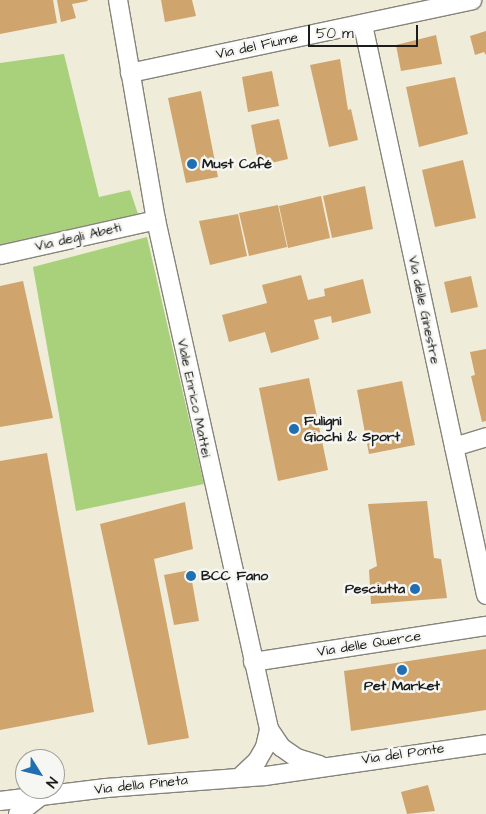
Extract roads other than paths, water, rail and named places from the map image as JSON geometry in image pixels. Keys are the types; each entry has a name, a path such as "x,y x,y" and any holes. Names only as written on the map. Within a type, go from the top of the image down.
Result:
{"street":[{"name":"Viale Enrico Mattei","path":"118,0 156,220 268,729 281,747 297,758 320,765"},
{"name":"Via del Fiume","path":"130,73 472,0"},
{"name":"Via delle Ginestre","path":"362,24 486,596"},
{"name":"Via degli Abeti","path":"0,255 156,220"},
{"path":"454,447 486,437"},
{"name":"Via delle Querce","path":"253,662 486,626"},
{"path":"242,775 257,761 265,747 268,729"},
{"name":"Via del Ponte","path":"320,765 486,744"},
{"name":"Via della Pineta","path":"65,793 242,775 265,776 320,765"},
{"name":"Via della Pineta","path":"0,801 16,799"},
{"path":"18,814 36,799"},
{"path":"0,810 4,814"}],"place":[{"name":"Must Café","path":"192,164"},
{"name":"Fuligni Giochi & Sport","path":"294,429"},
{"name":"BCC Fano","path":"191,576"},
{"name":"Pesciutta","path":"415,589"},
{"name":"Pet Market","path":"402,670"}]}
